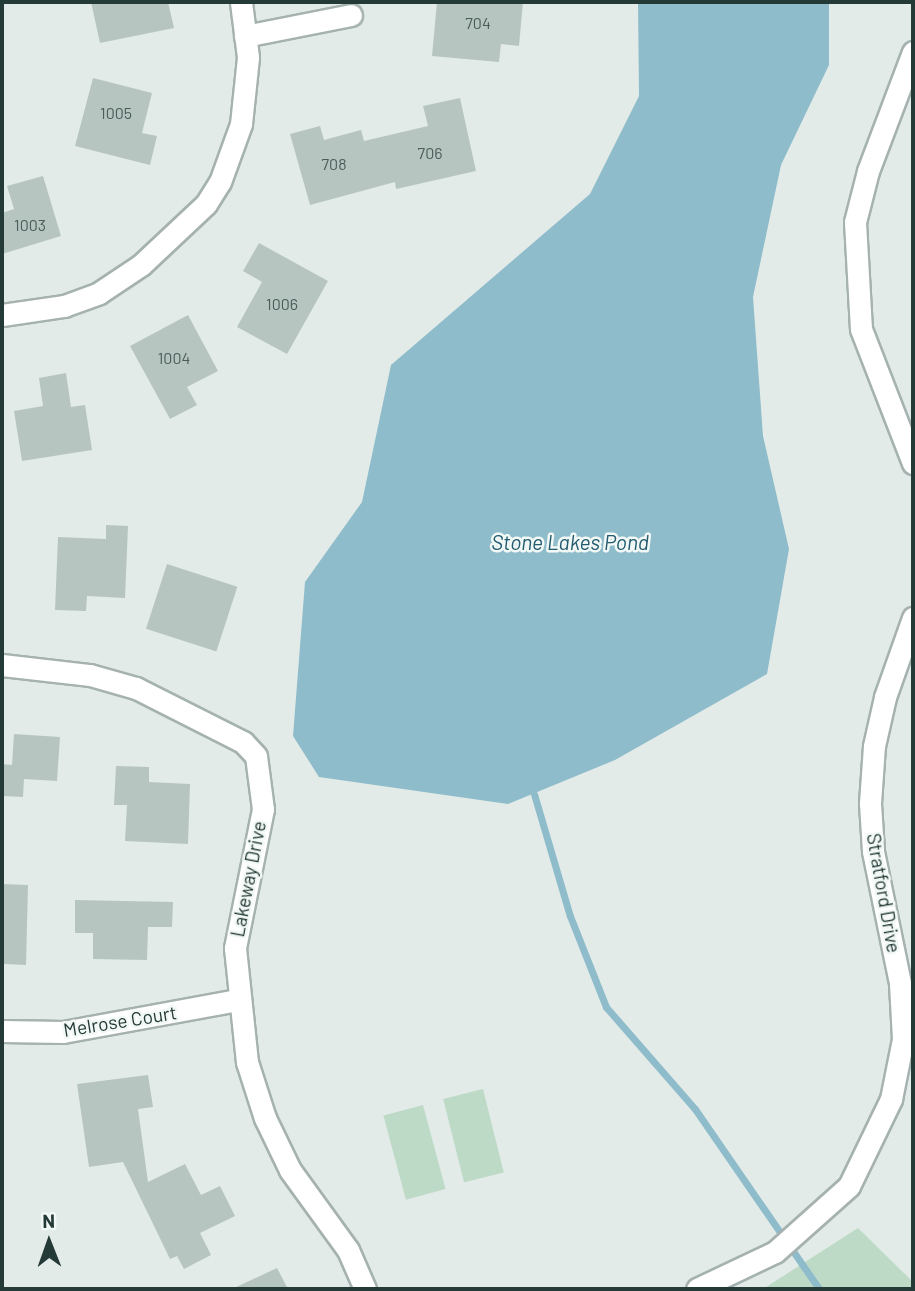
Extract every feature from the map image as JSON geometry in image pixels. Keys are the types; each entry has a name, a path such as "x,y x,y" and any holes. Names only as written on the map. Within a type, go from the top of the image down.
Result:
{"street":[{"path":"2,315 64,306 99,293 141,265 206,204 220,182 241,124 248,57 241,2"},
{"path":"245,36 351,15"},
{"path":"913,52 868,172 855,222 861,329 913,463"},
{"name":"Stratford Drive","path":"696,1289 775,1252 802,1231 849,1186 870,1150 891,1099 903,1039 900,983 873,851 870,803 874,746 885,697 913,618"},
{"name":"Lakeway Drive","path":"2,665 90,675 136,688 232,736 256,756 263,809 239,909 235,948 238,1000 247,1062 265,1118 290,1170 348,1250 365,1289"},
{"name":"Melrose Court","path":"2,1031 63,1032 238,1000"}],"green space":[{"path":"483,1089 504,1172 464,1182 443,1099"},
{"path":"423,1105 446,1189 406,1200 383,1116"},
{"path":"858,1228 913,1282 913,1289 763,1289"}],"water":[{"name":"Stone Lakes Pond","path":"638,2 829,2 829,65 781,165 753,297 763,436 789,549 767,674 615,760 508,804 319,777 293,736 305,582 362,502 391,365 590,194 639,96"}],"building":[{"path":"91,2 168,2 174,28 100,43"},
{"path":"437,2 523,2 519,46 501,44 499,62 432,56"},
{"path":"93,78 152,93 142,133 157,136 150,165 75,146"},
{"path":"460,98 476,171 396,189 395,182 310,205 290,134 320,126 324,140 361,130 364,141 428,126 423,106"},
{"path":"43,176 61,236 2,254 2,213 14,209 7,186"},
{"path":"259,243 328,281 287,354 237,327 262,282 243,271"},
{"path":"188,315 218,371 187,387 197,405 170,419 130,346"},
{"path":"66,373 71,407 85,405 92,450 22,461 14,411 43,406 39,378"},
{"path":"106,525 128,526 125,598 87,596 86,611 55,610 58,537 106,539"},
{"path":"167,564 237,587 216,652 146,629"},
{"path":"14,734 60,737 57,781 24,779 23,797 2,796 2,764 12,765"},
{"path":"116,766 149,767 149,782 190,784 188,844 125,841 127,805 114,805"},
{"path":"2,884 28,885 26,965 4,964"},
{"path":"75,900 173,902 172,927 148,927 147,960 93,959 93,933 75,933"},
{"path":"148,1075 153,1107 138,1109 148,1182 185,1164 201,1195 220,1186 235,1216 200,1233 211,1255 184,1269 177,1256 170,1259 123,1162 89,1167 77,1084"},
{"path":"277,1268 288,1289 232,1289"}],"waterway":[{"path":"534,794 570,916 606,1007 695,1109 819,1289"}]}
